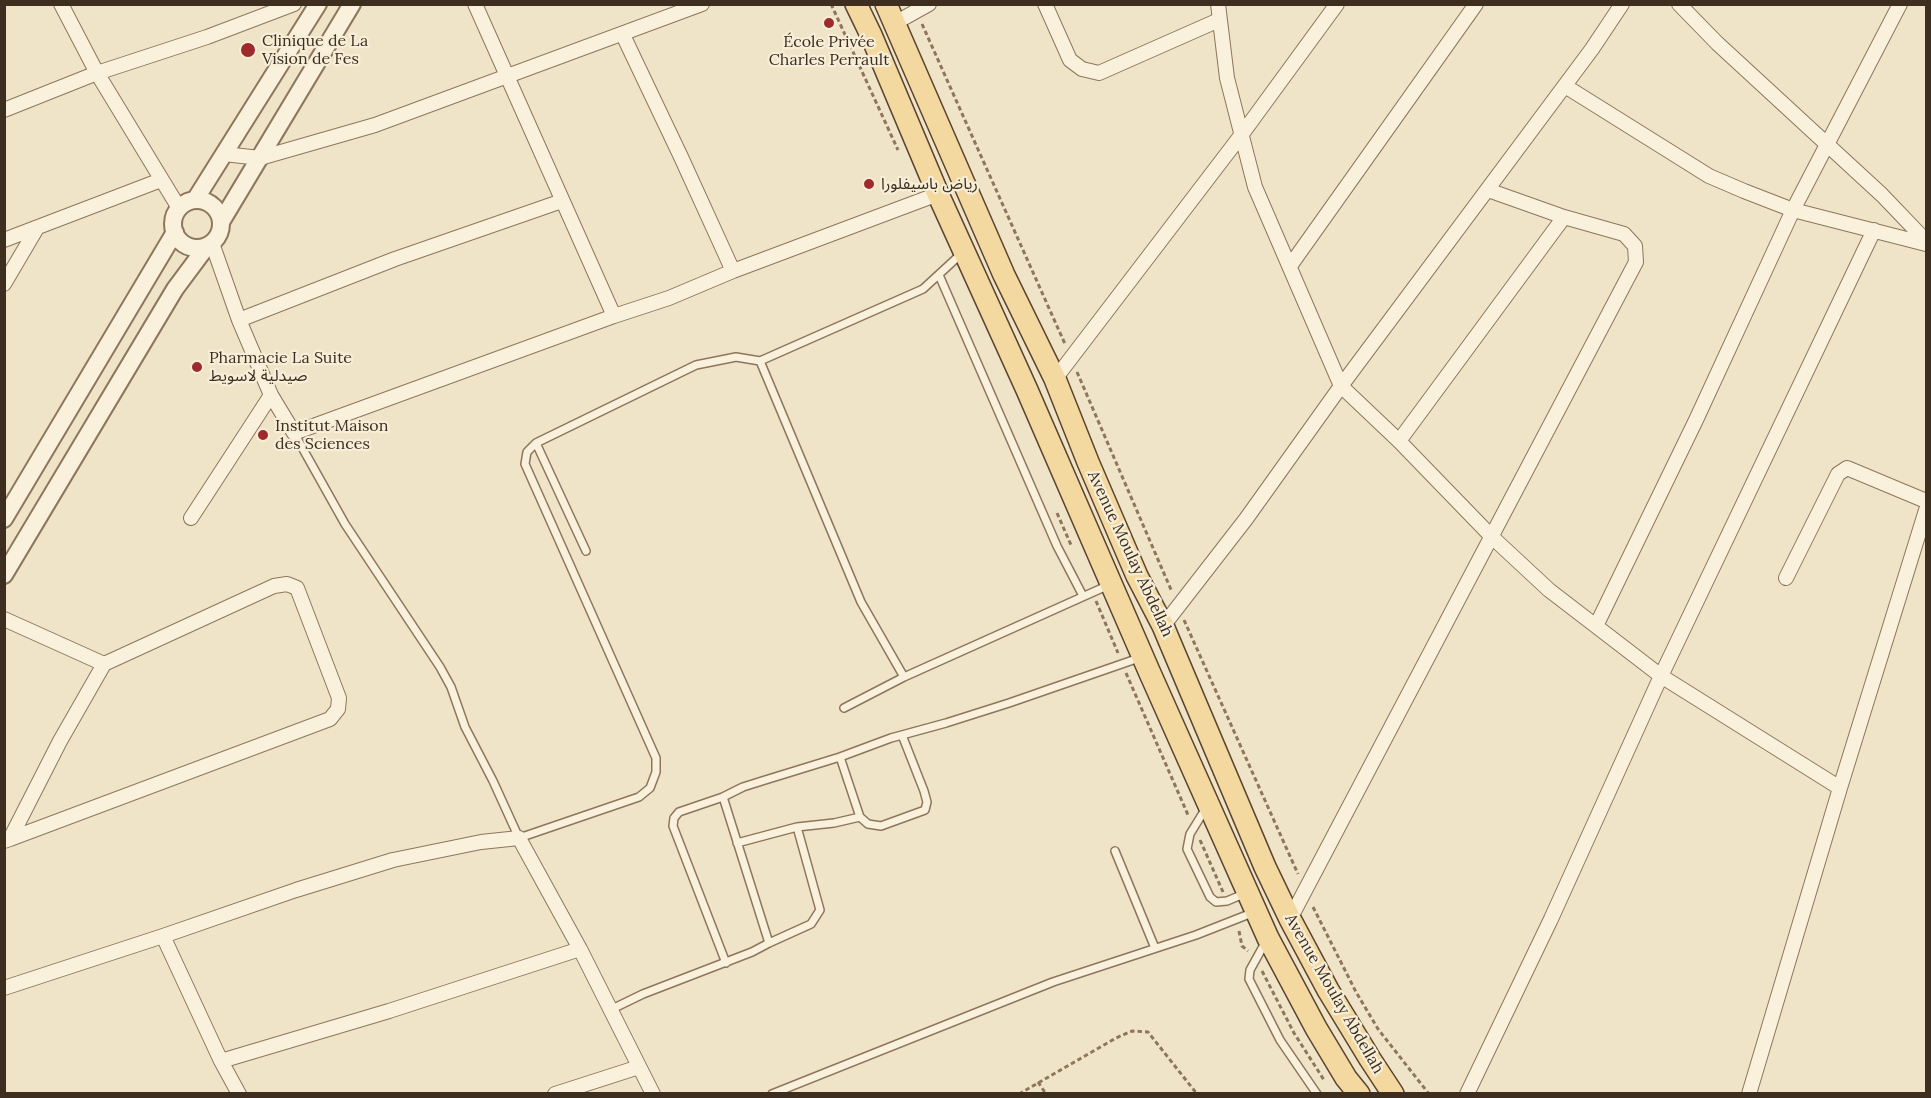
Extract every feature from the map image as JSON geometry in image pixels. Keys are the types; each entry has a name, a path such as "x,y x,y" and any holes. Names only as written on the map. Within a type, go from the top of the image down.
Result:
{"main road":[{"name":"Avenue Moulay Abdellah","path":"856,4 1268,938 1316,1028 1346,1078 1359,1094"},
{"name":"Avenue Moulay Abdellah","path":"891,14 1004,275 1055,379 1137,576 1163,626 1215,752 1290,920 1328,990 1393,1094"}],"street":[{"path":"62,4 98,73 160,180 179,208"},
{"path":"4,110 98,73 207,37 294,4"},
{"path":"195,200 318,4"},
{"path":"221,222 352,4"},
{"path":"475,4 614,316"},
{"path":"224,154 260,158 375,125 702,4"},
{"path":"891,14 916,12 929,4"},
{"path":"1046,4 1070,60 1082,69 1100,73 1220,20"},
{"path":"1218,4 1227,78 1255,187 1341,386 1399,441 1492,537 1549,590 1661,676 1840,788"},
{"path":"1055,379 1242,134 1337,4"},
{"path":"1290,266 1476,4"},
{"path":"1163,626 1246,519 1341,386 1565,86 1622,4"},
{"path":"1679,4 1717,43 1882,195 1926,242"},
{"path":"1596,626 1696,420 1793,210 1900,4"},
{"path":"623,35 733,271"},
{"path":"1565,86 1710,176 1744,191 1793,210 1926,242"},
{"path":"4,240 160,180"},
{"path":"1290,920 1636,262 1635,246 1624,234 1564,217 1488,190"},
{"path":"209,244 271,395 294,433 669,298 733,271 938,194"},
{"path":"4,575 175,289 219,233 220,216 213,205 208,202 189,201 179,208 174,220 175,232 188,246 194,248 209,244"},
{"path":"239,320 395,259 562,201"},
{"path":"1399,441 1564,217"},
{"path":"4,284 37,228"},
{"path":"1467,1094 1551,919 1661,676 1874,230"},
{"path":"4,519 175,232"},
{"path":"191,518 271,395"},
{"path":"1786,578 1838,474 1847,468 1926,501"},
{"path":"1749,1094 1926,510"},
{"path":"287,584 297,588 339,698 338,709 330,719 7,840 104,664 274,586 287,584"},
{"path":"4,619 104,664"},
{"path":"4,988 296,890 393,860 481,842 519,838 580,949 652,1094"},
{"path":"164,936 238,1094"},
{"path":"221,1060 389,1011 580,949"},
{"path":"555,1094 639,1067"}],"lane":[{"path":"294,433 345,524 451,687 465,727 519,838 639,797 650,788 656,772 656,758 525,464 527,452 536,442 696,365 736,357 760,361 923,289 964,252"},
{"path":"939,275 1058,546 1083,596"},
{"path":"760,361 861,602 904,677"},
{"path":"536,442 586,551"},
{"path":"844,708 904,677 1111,584"},
{"path":"726,963 673,826 674,818 679,812 723,797 743,787 999,706 1143,657"},
{"path":"840,757 860,817 868,825 881,825 925,810 927,802 924,791 902,735"},
{"path":"723,797 769,943"},
{"path":"1208,803 1190,834 1187,849 1210,897 1216,902 1252,902"},
{"path":"737,843 797,827 834,823 860,817"},
{"path":"610,1010 643,994 726,963 812,924 820,910 797,827"},
{"path":"1115,851 1155,948"},
{"path":"772,1094 1053,982 1196,934 1252,902"},
{"path":"1268,938 1250,970 1249,979 1280,1040 1317,1094"}],"path":[{"path":"916,12 1305,891 1356,992 1378,1029 1429,1094"},
{"path":"1019,1094 1132,1031 1148,1032 1197,1094"},
{"path":"1038,1082 1046,1094"}],"place":[{"name":"École Privée Charles Perrault","path":"829,23"},
{"name":"Clinique de La Vision de Fes","path":"248,50"},
{"name":"رياض باسيفلورا","path":"869,184"},
{"name":"Pharmacie La Suite صيدلية لاسويط","path":"197,367"},
{"name":"Institut Maison des Sciences","path":"263,435"}]}
